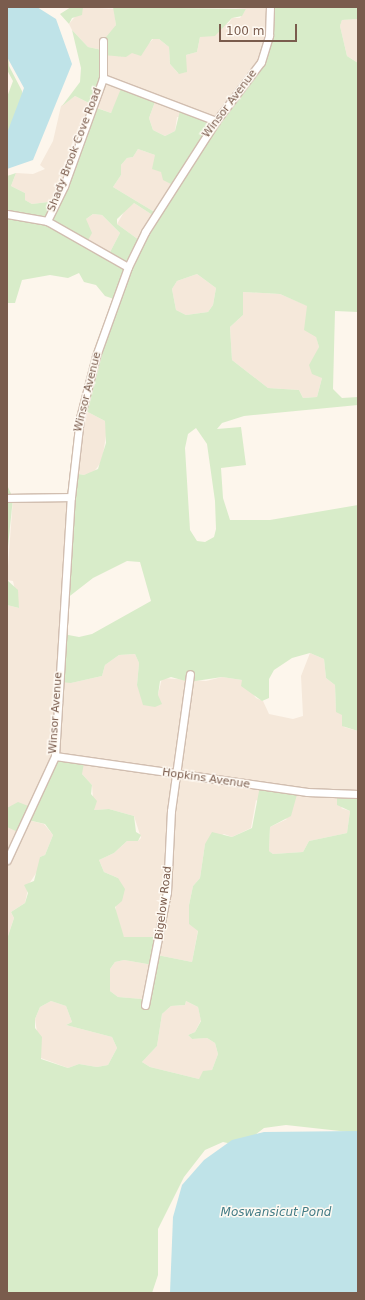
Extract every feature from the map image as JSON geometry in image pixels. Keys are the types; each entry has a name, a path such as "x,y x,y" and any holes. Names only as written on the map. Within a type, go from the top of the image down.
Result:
{"street":[{"name":"Winsor Avenue","path":"7,860 54,756 71,497 87,390 128,267 145,232 216,121 261,62 269,35 270,7"},
{"name":"Shady Brook Cove Road","path":"47,221 57,204 102,78 103,41"},
{"path":"102,78 216,121"},
{"path":"7,214 47,221 128,267"},
{"path":"7,498 71,497"},
{"name":"Bigelow Road","path":"145,1005 168,892 177,775 190,674"},
{"name":"Hopkins Avenue","path":"54,756 177,775 307,792 358,794"}],"shaded area":[{"path":"83,7 114,9 116,25 102,50 88,47 72,30 69,24"},
{"path":"225,7 269,7 265,51 216,120 177,117 175,131 165,136 153,130 149,118 156,99 118,101 111,113 92,106 56,201 32,204 25,200 25,193 11,186 16,173 33,174 45,169 40,165 53,141 61,106 75,96 91,104 103,55 132,53 143,50 153,39 159,39 169,47 170,64 178,73 186,72 186,55 197,52 200,37 229,23 232,18 240,18 246,9"},
{"path":"358,19 358,63 347,56 340,26 342,20"},
{"path":"138,149 155,155 161,172 173,186 156,213 113,187 121,175 121,165 127,158 133,157"},
{"path":"134,203 154,216 139,240 117,224 128,205"},
{"path":"93,214 102,215 120,233 108,256 86,244 86,219"},
{"path":"197,274 216,288 213,305 208,312 186,315 176,310 172,289 177,281"},
{"path":"243,292 280,294 308,306 319,347 312,364 322,378 317,397 303,398 299,390 268,388 232,360 230,327 243,315"},
{"path":"82,409 105,421 107,429 102,461 93,473 84,475 73,473"},
{"path":"69,497 63,633 71,683 102,676 105,665 119,655 135,654 139,663 137,685 158,695 162,678 206,681 222,677 242,680 256,698 263,701 269,714 293,719 303,716 301,676 310,653 324,659 326,678 335,685 336,711 342,714 344,727 358,731 358,793 341,808 350,811 347,833 309,841 303,852 273,854 269,851 270,827 287,819 256,800 251,828 232,837 224,834 205,844 200,878 193,886 189,905 189,923 198,930 192,962 157,955 136,938 124,937 120,930 115,916 118,878 104,872 99,860 114,853 127,841 138,841 141,838 134,816 109,809 94,810 92,785 82,774 31,807 7,808 7,605 19,608 13,581 7,580 13,498"},
{"path":"28,820 44,824 53,835 45,855 40,857 40,867 29,884 25,903 11,912 14,918 7,939 7,858 11,849 7,846 7,827 12,828"},
{"path":"124,960 153,965 142,999 118,997 110,991 110,969 115,962"},
{"path":"51,1001 66,1006 72,1022 66,1025 112,1037 117,1048 108,1065 97,1067 79,1064 68,1068 41,1058 35,1019 40,1007"},
{"path":"186,1001 198,1007 201,1020 195,1032 188,1035 192,1039 207,1038 215,1043 218,1054 212,1070 199,1079 150,1067 142,1062 157,1046 162,1014 171,1006 185,1005"}],"green space":[{"path":"71,7 83,7 82,15 72,18 69,24 60,14"},
{"path":"113,7 246,9 242,16 232,18 215,36 200,37 197,52 186,55 187,72 179,74 170,64 169,47 159,39 152,39 141,56 132,53 126,57 103,55 102,78 91,106 111,113 122,86 156,99 149,118 153,130 165,136 175,131 181,107 215,121 265,51 269,7 358,7 358,19 342,20 340,26 347,56 358,63 358,312 335,311 333,389 342,398 358,397 358,405 244,416 222,423 217,429 241,427 246,465 221,468 223,498 230,520 270,520 358,505 358,731 342,726 342,715 336,712 335,685 326,678 324,659 310,653 292,658 274,670 269,679 269,698 262,701 241,686 242,680 222,677 189,682 171,677 160,681 158,695 162,704 155,707 143,705 137,685 139,663 135,654 119,655 105,665 102,676 71,683 61,682 63,634 79,637 92,634 151,601 140,562 127,561 93,578 66,599 73,473 84,475 98,469 106,443 105,421 82,409 114,299 105,296 96,285 84,282 79,273 68,278 50,275 22,280 15,303 7,303 7,176 16,173 11,186 25,193 25,200 32,204 56,201 91,104 75,96 62,106 80,82 81,68 72,30 88,47 102,50 102,42 116,25","holes":["138,149 155,155 152,169 161,172 163,180 173,185 156,213 113,187 121,175 121,165 127,158 133,157","134,203 154,216 139,240 117,224 117,219","93,214 102,215 120,233 108,256 86,244 92,233 86,219","197,274 216,288 213,305 208,312 186,315 176,310 172,289 177,281","243,292 280,294 307,306 304,330 316,337 319,347 309,365 312,374 322,378 317,397 303,398 299,390 268,388 232,360 230,327 243,315","196,428 207,444 215,501 216,529 214,537 205,542 197,541 190,530 185,448 188,434"]},
{"path":"7,45 9,66 22,91 23,108 7,137 7,97 13,81 7,70"},
{"path":"7,485 13,498 7,556"},
{"path":"7,580 18,590 19,608 7,605"},
{"path":"54,758 84,763 82,774 92,785 91,794 97,801 94,810 109,809 134,816 136,832 141,835 138,841 127,841 114,853 99,860 104,872 118,878 125,889 122,901 115,907 124,937 159,937 157,955 192,962 198,931 189,924 189,905 193,886 200,878 205,844 212,832 232,837 252,828 260,786 298,791 291,816 270,827 269,851 273,854 303,852 309,841 347,833 350,811 337,805 337,794 358,793 358,1133 286,1125 264,1128 241,1146 223,1142 205,1150 184,1177 158,1229 158,1275 152,1293 7,1293 7,939 14,918 11,912 25,903 28,893 24,885 34,881 40,857 45,855 53,835 45,824 28,820 20,833 7,827 7,808 18,802 31,807","holes":["124,960 153,965 142,999 118,997 110,991 110,969 115,962","51,1001 66,1006 72,1022 66,1025 112,1037 117,1048 108,1065 97,1067 79,1064 68,1068 41,1059 42,1037 35,1028 35,1019 40,1007","186,1001 198,1007 201,1021 195,1032 188,1035 192,1039 207,1038 215,1043 218,1054 212,1070 203,1071 199,1079 150,1067 142,1062 157,1046 162,1014 171,1006 185,1005"]}],"water":[{"path":"7,7 37,7 56,19 72,64 33,160 7,169 7,133 24,88 7,57"},
{"name":"Moswansicut Pond","path":"358,1131 358,1293 170,1293 173,1217 182,1185 204,1160 232,1140 264,1132"}]}
